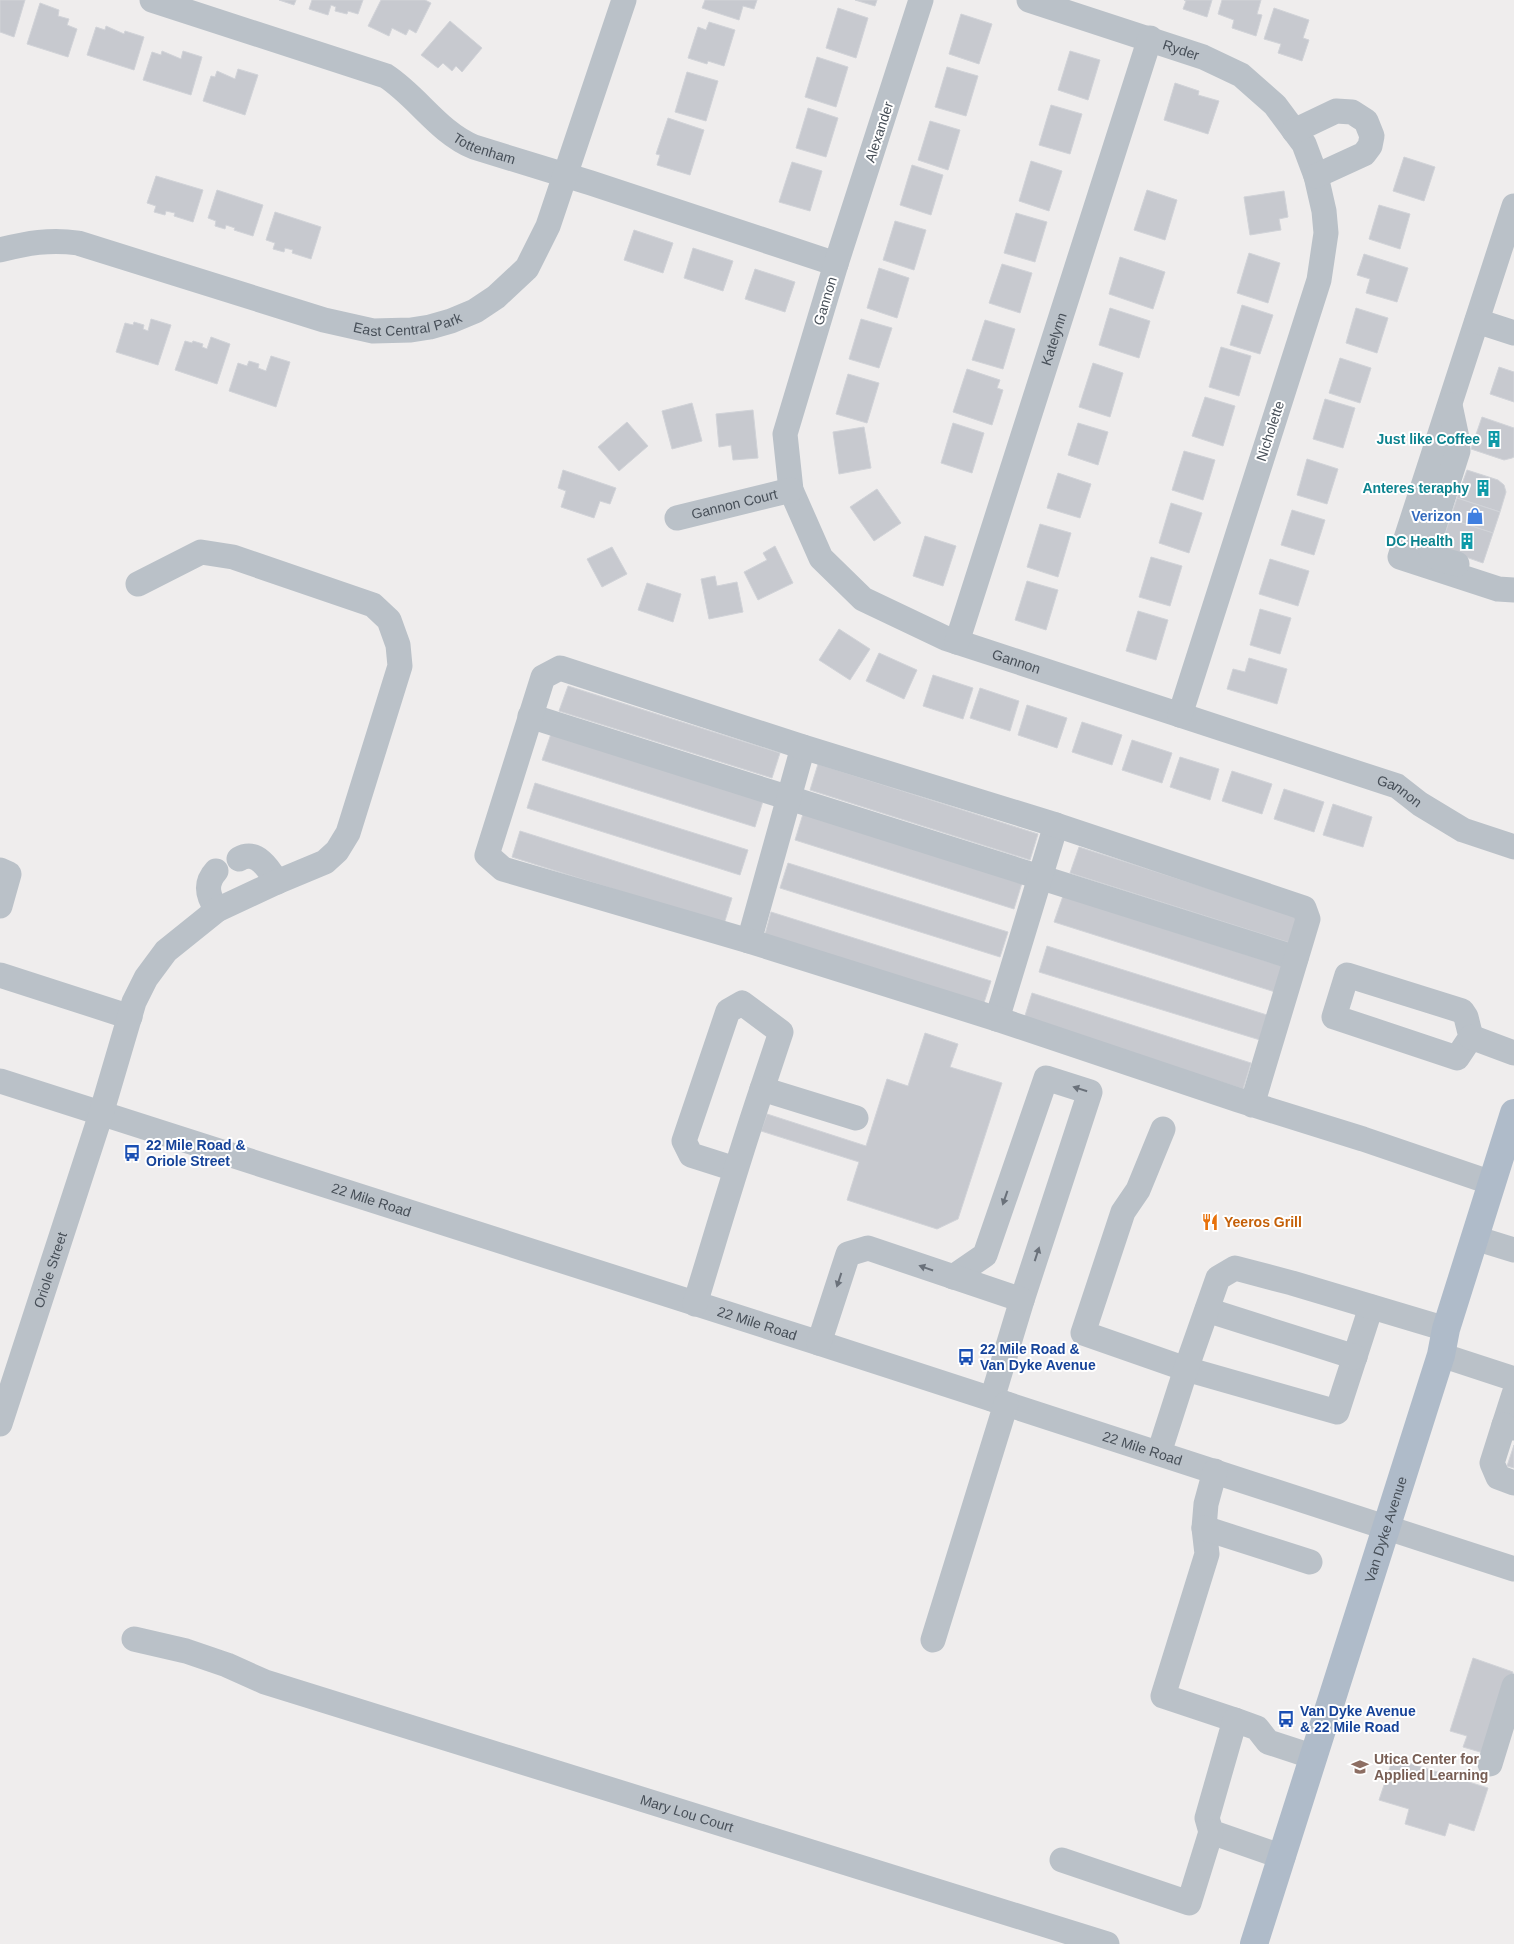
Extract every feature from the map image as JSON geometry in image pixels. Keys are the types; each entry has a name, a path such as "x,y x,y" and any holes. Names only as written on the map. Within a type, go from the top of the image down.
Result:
{"main road":[{"name":"Van Dyke Avenue","path":"1254,1944 1514,1113"}],"street":[{"name":"Tottenham","path":"152,0 386,76 401,86 444,128 463,142 836,264"},
{"name":"East Central Park","path":"0,250 35,242 78,243 332,322 373,331 411,330 451,321 475,311 496,297 528,268 548,226 624,0"},
{"name":"Alexander","path":"836,264 921,0"},
{"name":"Ryder","path":"1030,0 1150,38 1203,57 1241,75 1275,105 1299,138"},
{"name":"Katelynn","path":"957,642 1150,38"},
{"path":"1299,138 1336,111 1352,112 1366,121 1372,136 1370,146 1364,154 1316,176"},
{"name":"Nicholette","path":"1180,714 1319,280 1326,233 1324,211 1316,176 1299,138"},
{"path":"1514,206 1400,557 1498,589 1514,590"},
{"name":"Gannon","path":"836,264 784,434 791,490 821,558 863,599 945,638 1397,786 1420,804 1462,830 1514,847"},
{"path":"1478,321 1514,333"},
{"path":"1450,405 1458,438 1458,451 1429,542 1430,550 1435,557 1491,576 1514,590"},
{"name":"Gannon Court","path":"678,518 791,490"},
{"name":"Oriole Street","path":"0,1424 101,1114 134,1002 146,978 166,951 217,910 325,862 337,851 348,833 400,666 398,645 389,620 372,605 233,556 202,552 138,584"},
{"path":"1252,1105 1308,918 1304,908 1056,825 803,747 560,668 543,677 487,855 503,869 749,941 997,1018 1252,1105 1363,1139 1492,1182"},
{"path":"530,716 1296,958"},
{"path":"749,941 803,747"},
{"path":"997,1018 1056,825"},
{"path":"239,859 245,856 255,858 267,865 277,882"},
{"path":"0,870 9,874 0,906"},
{"path":"216,871 210,878 209,888 210,899 217,910"},
{"path":"0,974 130,1017"},
{"path":"1347,975 1462,1012 1466,1018 1471,1037 1457,1058 1334,1017 1347,975"},
{"path":"695,1304 735,1170 781,1032 742,1003 728,1011 684,1141 691,1155 735,1170"},
{"path":"1471,1037 1514,1053"},
{"path":"933,1640 999,1401 1022,1300 1090,1092 1046,1078 985,1255 953,1277"},
{"name":"22 Mile Road","path":"0,1081 999,1401 1514,1569"},
{"path":"762,1089 856,1118"},
{"path":"1164,1129 1138,1190 1123,1212 1083,1333 1186,1369 1337,1412 1371,1307"},
{"path":"1475,1238 1514,1250"},
{"path":"819,1343 848,1254 868,1248 1022,1300"},
{"path":"1159,1453 1218,1278 1235,1268 1371,1307 1514,1379"},
{"path":"1207,1310 1355,1357"},
{"path":"1514,1394 1509,1426 1492,1463 1498,1477 1514,1483"},
{"path":"1215,1471 1206,1504 1204,1528 1207,1554 1163,1696 1257,1728 1268,1742 1314,1757"},
{"path":"1204,1528 1310,1562"},
{"name":"Mary Lou Court","path":"134,1639 186,1651 227,1665 265,1682 1107,1944"},
{"path":"1514,1686 1494,1765 1514,1718"},
{"path":"1062,1860 1189,1902 1211,1832 1207,1818 1235,1720"},
{"path":"1211,1832 1282,1857"}],"building":[{"path":"0,0 25,0 14,37 0,32"},
{"path":"279,0 296,0 294,5"},
{"path":"312,0 363,0 358,14 348,11 347,14 335,11 336,7 331,5 328,15 309,9"},
{"path":"381,0 425,0 431,3 416,33 409,29 406,35 392,28 389,36 368,26"},
{"path":"705,0 757,0 754,9 743,6 739,20 702,8"},
{"path":"855,0 877,0 875,6"},
{"path":"1184,0 1212,0 1207,17 1183,9 1186,1"},
{"path":"1222,0 1261,0 1257,14 1262,15 1256,36 1232,28 1234,20 1218,14"},
{"path":"40,3 59,10 58,16 69,19 67,25 77,29 68,57 27,44"},
{"path":"838,8 868,18 856,58 826,48"},
{"path":"1274,8 1309,20 1303,38 1309,40 1302,61 1278,53 1281,44 1264,39"},
{"path":"961,14 992,24 979,64 949,54"},
{"path":"450,21 482,48 462,72 456,66 452,71 443,63 438,68 421,55"},
{"path":"709,22 735,30 724,66 708,61 707,64 688,58 698,27 706,30"},
{"path":"106,26 124,34 125,31 144,37 134,70 87,55 96,27 105,30"},
{"path":"162,51 181,59 183,51 202,57 191,95 143,80 152,52 161,55"},
{"path":"1070,51 1100,60 1088,100 1058,90"},
{"path":"817,57 848,67 836,107 805,97"},
{"path":"947,67 978,76 966,116 935,107"},
{"path":"238,69 258,75 245,115 203,101 211,76 215,77 217,71 235,79"},
{"path":"687,72 718,81 706,121 675,112"},
{"path":"1175,83 1199,91 1198,95 1219,101 1208,134 1164,120"},
{"path":"1051,105 1082,114 1070,154 1039,145"},
{"path":"808,108 838,118 826,157 796,148"},
{"path":"668,118 704,130 690,175 657,165 660,155 656,154"},
{"path":"930,121 960,130 948,170 918,160"},
{"path":"1404,157 1435,167 1424,201 1393,191"},
{"path":"1031,161 1062,171 1049,211 1019,201"},
{"path":"792,162 822,171 810,211 779,202"},
{"path":"912,165 943,175 931,215 900,205"},
{"path":"156,176 203,190 193,222 174,216 175,213 166,211 165,215 154,212 156,206 147,203"},
{"path":"217,190 263,205 253,236 234,230 235,228 226,225 225,229 215,226 216,221 208,218"},
{"path":"1147,190 1177,200 1165,240 1134,230"},
{"path":"1284,191 1288,217 1279,219 1281,230 1250,235 1244,197"},
{"path":"1379,205 1410,214 1400,249 1369,239"},
{"path":"275,212 321,227 311,259 292,253 293,250 285,248 284,252 273,249 275,243 266,240"},
{"path":"1016,213 1047,222 1035,262 1004,253"},
{"path":"895,221 926,230 914,270 883,260"},
{"path":"634,230 673,243 663,273 624,260"},
{"path":"693,248 733,261 723,291 684,278"},
{"path":"1249,253 1280,263 1268,303 1237,293"},
{"path":"1364,254 1408,268 1397,302 1366,293 1370,279 1357,275"},
{"path":"1120,257 1165,272 1153,309 1109,294"},
{"path":"1002,264 1032,273 1020,313 989,303"},
{"path":"879,268 909,278 897,318 867,308"},
{"path":"755,269 795,282 785,312 745,299"},
{"path":"1242,305 1273,315 1260,354 1230,345"},
{"path":"1110,308 1150,321 1139,358 1099,345"},
{"path":"1356,308 1388,318 1377,353 1346,343"},
{"path":"151,319 171,325 158,365 116,352 125,323 133,325 134,322 144,325 143,329 148,331"},
{"path":"861,319 892,328 879,368 849,359"},
{"path":"985,320 1015,329 1003,369 972,360"},
{"path":"211,337 230,344 217,384 175,370 185,341 203,344 202,347 207,349"},
{"path":"1221,347 1251,356 1239,396 1209,387"},
{"path":"271,356 290,362 276,407 229,391 238,363 247,366 249,361 259,364 258,368 266,371"},
{"path":"1340,358 1371,368 1360,403 1329,393"},
{"path":"1093,363 1123,373 1110,417 1079,407"},
{"path":"1499,367 1514,372 1514,402 1490,394"},
{"path":"967,369 1000,380 997,388 1003,390 992,425 953,412"},
{"path":"848,374 879,383 867,423 836,414"},
{"path":"1205,397 1235,406 1223,446 1192,436"},
{"path":"1325,399 1355,408 1343,448 1313,439"},
{"path":"692,403 702,441 672,449 662,411"},
{"path":"753,410 758,458 733,460 731,445 719,447 716,414"},
{"name":"Just like Coffee","path":"1482,417 1514,428 1514,457 1504,460 1471,449"},
{"path":"627,422 648,446 619,471 598,447"},
{"path":"953,423 984,433 972,473 941,463"},
{"path":"1078,423 1108,432 1098,465 1068,455"},
{"path":"864,427 871,468 839,474 833,432"},
{"path":"1184,451 1215,460 1203,500 1172,490"},
{"path":"1307,459 1338,469 1327,504 1297,495"},
{"path":"563,470 616,488 610,504 600,501 594,518 561,507 566,491 558,488"},
{"name":"Anteres teraphy","path":"1467,470 1498,480 1504,485 1506,492 1500,512 1457,498"},
{"path":"1058,473 1091,484 1080,518 1047,508"},
{"path":"877,489 901,523 874,541 850,507"},
{"name":"Verizon","path":"1457,498 1500,512 1493,533 1450,519"},
{"path":"1171,503 1202,513 1189,553 1159,543"},
{"path":"1292,510 1325,520 1314,555 1281,545"},
{"name":"DC Health","path":"1450,519 1493,533 1483,563 1440,548"},
{"path":"1040,524 1071,533 1058,577 1027,567"},
{"path":"925,536 956,546 943,586 913,576"},
{"path":"775,546 793,583 758,600 744,572 767,560 763,553"},
{"path":"612,547 627,574 602,587 587,559"},
{"path":"1151,557 1182,566 1170,606 1139,597"},
{"path":"1270,559 1309,571 1298,606 1259,594"},
{"path":"715,576 717,586 737,582 743,612 709,619 701,579"},
{"path":"1027,581 1058,590 1046,630 1015,620"},
{"path":"647,583 681,594 673,622 638,610"},
{"path":"1260,609 1291,618 1280,654 1250,645"},
{"path":"1138,611 1168,620 1156,660 1126,651"},
{"path":"839,629 870,649 850,680 819,660"},
{"path":"879,653 917,670 904,699 866,681"},
{"path":"1249,658 1287,669 1277,704 1227,689 1233,669 1245,672"},
{"path":"933,675 973,688 963,719 923,706"},
{"path":"568,686 780,753 772,778 559,711"},
{"path":"980,688 1019,701 1010,731 970,718"},
{"path":"1027,705 1067,718 1057,748 1018,735"},
{"path":"1082,722 1122,735 1112,765 1072,752"},
{"path":"551,734 763,801 755,827 542,760"},
{"path":"1132,740 1172,753 1162,783 1122,770"},
{"path":"1180,757 1219,769 1210,800 1170,787"},
{"path":"818,764 1038,834 1030,860 810,790"},
{"path":"1232,771 1272,784 1262,814 1222,801"},
{"path":"535,783 748,850 740,875 527,808"},
{"path":"1284,789 1324,802 1314,832 1274,819"},
{"path":"1333,804 1372,817 1363,847 1323,835"},
{"path":"803,814 1022,883 1014,909 795,840"},
{"path":"520,831 732,898 724,924 512,857"},
{"path":"1079,847 1298,917 1290,943 1070,873"},
{"path":"788,863 1008,932 1000,957 780,888"},
{"path":"1063,896 1282,966 1275,992 1054,922"},
{"path":"771,912 991,981 983,1006 764,938"},
{"path":"1047,946 1267,1015 1260,1040 1039,972"},
{"path":"1032,993 1251,1063 1243,1089 1024,1019"},
{"path":"925,1033 958,1044 950,1067 1002,1083 958,1219 937,1229 847,1200 859,1162 761,1131 767,1114 866,1146 887,1079 908,1086"},
{"path":"1514,1445 1514,1468 1507,1466"},
{"path":"1473,1658 1513,1672 1487,1754 1463,1747 1467,1736 1450,1731"},
{"path":"1393,1758 1488,1788 1474,1831 1449,1823 1445,1836 1405,1824 1409,1809 1379,1800"}],"place":[{"name":"Just like Coffee","path":"1494,439"},
{"name":"Anteres teraphy","path":"1483,488"},
{"name":"Verizon","path":"1475,516"},
{"name":"DC Health","path":"1467,541"},
{"name":"22 Mile Road & Oriole Street","path":"132,1153"},
{"name":"Yeeros Grill","path":"1210,1222"},
{"name":"22 Mile Road & Van Dyke Avenue","path":"966,1357"},
{"name":"Van Dyke Avenue & 22 Mile Road","path":"1286,1719"},
{"name":"Utica Center for Applied Learning","path":"1360,1767"}]}
